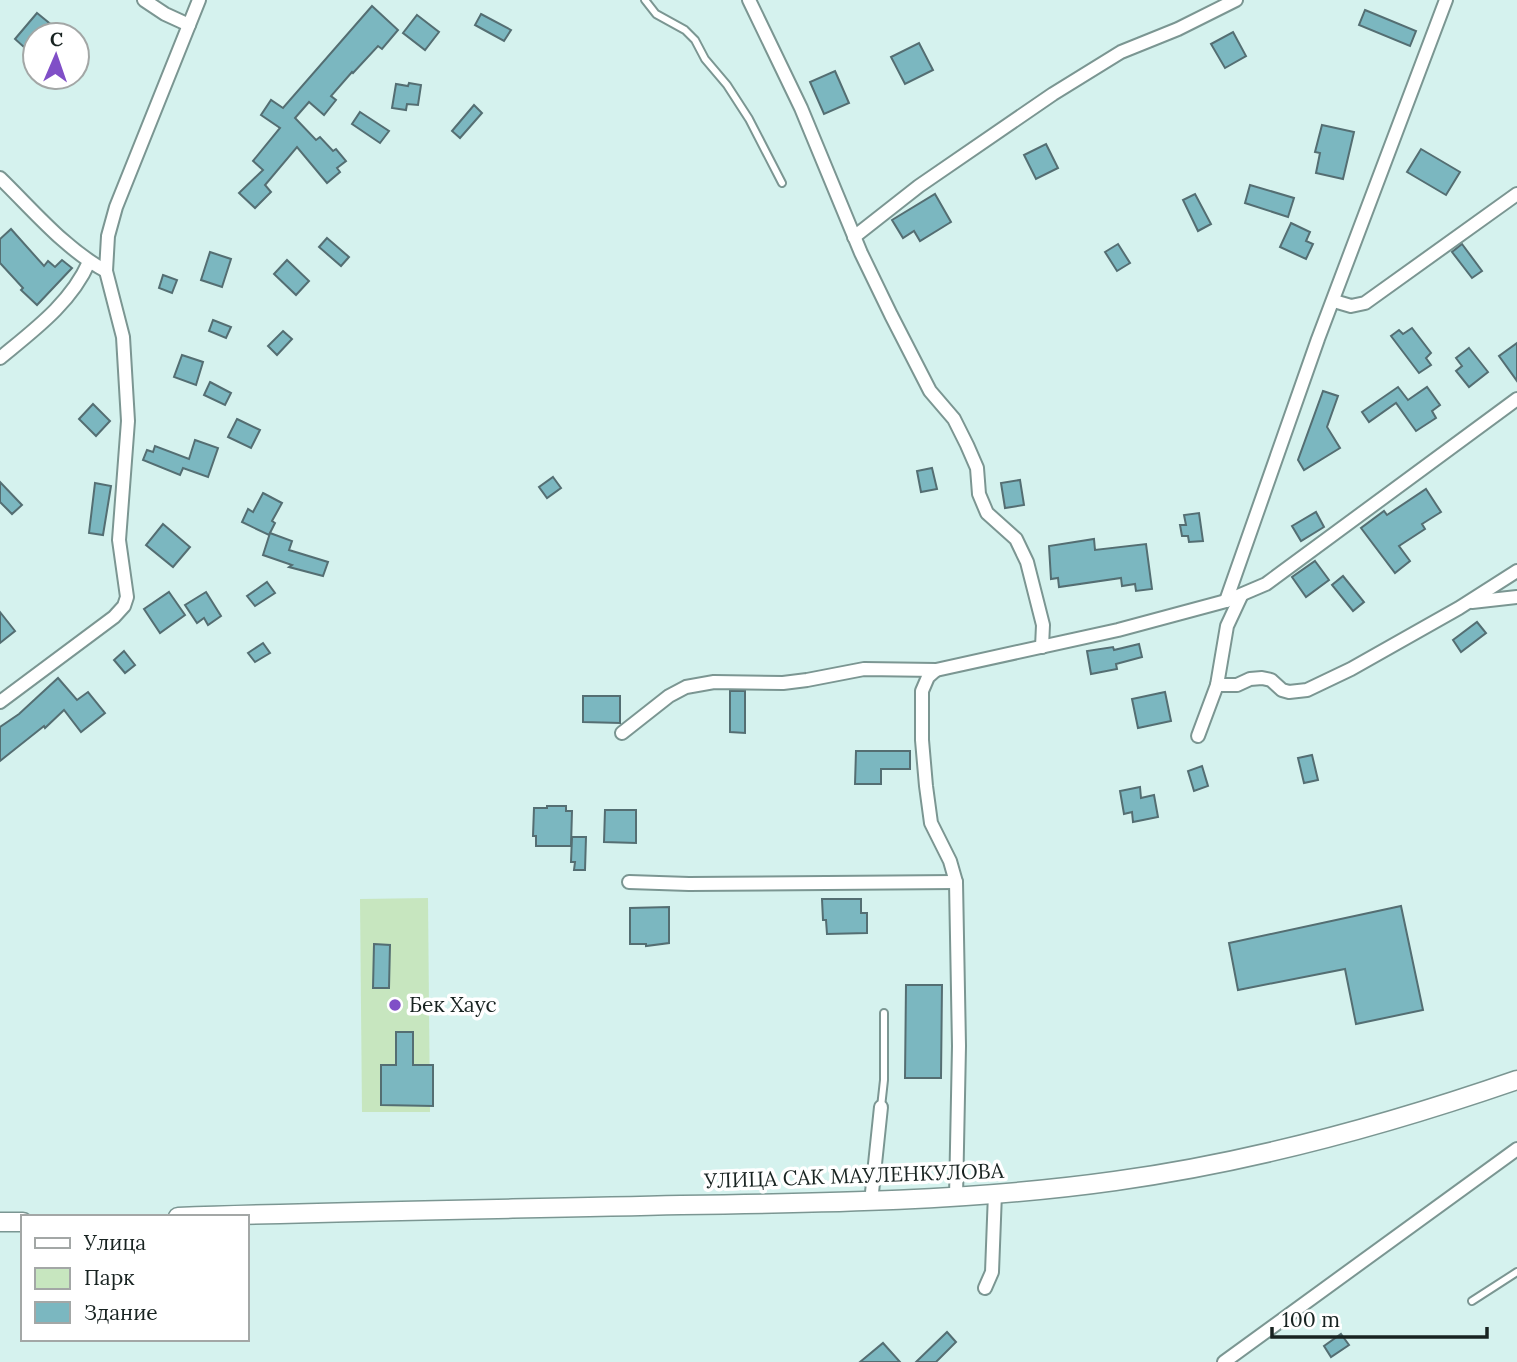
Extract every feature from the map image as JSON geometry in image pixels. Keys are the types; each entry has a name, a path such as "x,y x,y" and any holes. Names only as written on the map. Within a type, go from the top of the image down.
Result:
{"main road":[{"name":"УЛИЦА САК МАУЛЕНКУЛОВА","path":"248,1215 871,1202 956,1197 1116,1181 1219,1164 1337,1136 1517,1080"},
{"path":"0,1222 21,1222"}],"street":[{"path":"144,0 189,25"},
{"path":"0,702 114,617 124,607 127,597 119,540 128,421 123,337 106,271 108,236 116,207 199,0"},
{"path":"749,0 801,108 854,237 891,315 930,391 954,419 967,444 976,468 979,494 987,513 1016,539 1027,562 1043,625 1042,647"},
{"path":"854,237 919,186 1053,94 1121,52 1178,30 1236,0"},
{"path":"1226,601 1314,351 1446,0"},
{"path":"0,178 89,262 106,271"},
{"path":"1334,301 1351,306 1365,303 1517,194"},
{"path":"0,358 48,318 76,285 89,262"},
{"path":"622,733 669,696 687,687 714,682 795,682 864,669 936,670 1042,647 1241,596 1266,584 1517,399"},
{"path":"1217,685 1237,685 1250,679 1262,678 1271,680 1282,690 1289,692 1307,690 1351,669 1517,571"},
{"path":"1198,736 1217,685 1227,626 1241,596"},
{"path":"1468,602 1517,597"},
{"path":"936,670 928,677 922,691 922,740 931,823 950,861 956,882 959,1046 956,1197"},
{"path":"629,882 956,882"},
{"path":"871,1202 881,1107"},
{"path":"1224,1362 1517,1149"},
{"path":"985,1288 992,1272 995,1193"}],"lane":[{"path":"645,0 656,14 685,30 695,40 749,119 782,183"},
{"path":"881,1107 884,1080 884,1013"},
{"path":"1472,1301 1517,1272"}],"green space":[{"name":"Бек Хаус","path":"428,898 430,1112 362,1112 360,899"}],"building":[{"path":"372,6 398,30 382,49 378,46 331,96 336,100 324,115 309,102 295,118 316,140 320,137 346,161 337,168 340,172 327,183 297,147 265,185 271,192 255,208 239,193 263,170 253,161 280,128 261,115 271,100 283,108"},
{"path":"1365,10 1416,31 1410,46 1359,25"},
{"path":"37,13 47,21 30,21"},
{"path":"481,14 511,30 504,41 475,25"},
{"path":"417,15 439,32 425,50 403,33"},
{"path":"21,32 21,44 15,39"},
{"path":"1233,32 1246,56 1225,68 1211,44"},
{"path":"919,43 933,70 905,84 891,57"},
{"path":"835,71 849,103 824,114 810,82"},
{"path":"409,83 421,85 418,105 407,104 406,110 392,108 396,84 408,86"},
{"path":"474,105 482,113 460,138 452,131"},
{"path":"360,112 389,131 380,143 352,124"},
{"path":"1322,125 1354,132 1343,179 1316,173 1320,153 1315,152"},
{"path":"1046,144 1058,168 1036,179 1024,155"},
{"path":"1421,149 1460,172 1446,195 1407,172"},
{"path":"1250,185 1294,198 1288,217 1245,203"},
{"path":"935,194 951,222 920,241 914,231 903,238 892,220"},
{"path":"1195,194 1211,224 1198,231 1183,200"},
{"path":"1291,223 1310,232 1306,241 1313,244 1306,259 1280,247"},
{"path":"11,229 44,266 48,261 55,267 62,260 72,268 37,305 0,263 0,239"},
{"path":"327,238 349,257 341,266 319,247"},
{"path":"1118,244 1130,263 1117,271 1105,252"},
{"path":"1462,244 1482,271 1472,278 1452,252"},
{"path":"210,252 231,259 222,287 201,280"},
{"path":"287,260 309,281 296,295 274,274"},
{"path":"163,275 177,280 172,293 159,288"},
{"path":"213,320 231,327 226,338 209,331"},
{"path":"1412,328 1431,353 1426,358 1431,365 1419,373 1391,336 1399,330 1403,334"},
{"path":"283,331 292,339 277,355 268,346"},
{"path":"1517,343 1517,381 1499,356"},
{"path":"1469,348 1488,372 1469,387 1456,371 1462,366 1456,358"},
{"path":"182,355 203,362 196,385 174,377"},
{"path":"210,382 231,393 225,405 204,395"},
{"path":"1398,387 1408,400 1427,387 1440,405 1432,411 1436,418 1416,431 1396,403 1369,422 1362,412"},
{"path":"1323,391 1338,396 1327,427 1340,448 1304,470 1298,460"},
{"path":"93,404 110,421 96,436 79,419"},
{"path":"237,419 260,430 251,448 228,437"},
{"path":"195,440 218,448 208,477 183,468 180,475 143,460 147,450 153,452 155,446 189,459"},
{"path":"932,468 937,489 921,492 917,471"},
{"path":"553,477 561,488 547,498 539,487"},
{"path":"1020,480 1024,505 1005,508 1001,483"},
{"path":"0,482 22,505 12,514 0,502"},
{"path":"95,483 111,486 103,535 89,533"},
{"path":"1426,489 1441,512 1422,524 1425,529 1399,546 1410,561 1395,573 1361,528 1384,511 1387,515"},
{"path":"263,493 282,503 272,521 275,523 269,535 242,522 248,509 253,512"},
{"path":"1316,512 1324,527 1301,541 1292,526"},
{"path":"1199,513 1203,541 1189,542 1188,536 1182,536 1180,525 1186,525 1184,515"},
{"path":"163,524 190,547 173,567 146,545"},
{"path":"270,533 292,541 289,550 328,562 323,576 289,567 292,565 263,555"},
{"path":"1094,539 1095,550 1146,544 1152,589 1136,591 1135,584 1122,586 1121,578 1059,587 1058,578 1051,579 1049,546"},
{"path":"1315,561 1329,580 1306,597 1292,577"},
{"path":"1343,576 1364,602 1353,611 1332,585"},
{"path":"267,582 275,593 255,606 247,596"},
{"path":"169,592 185,615 160,633 144,609"},
{"path":"206,592 221,616 208,625 204,618 197,623 185,605"},
{"path":"0,612 15,631 0,643"},
{"path":"1477,622 1486,633 1461,652 1453,640"},
{"path":"263,643 270,653 255,662 248,653"},
{"path":"1139,644 1142,657 1116,664 1117,669 1091,674 1087,651 1113,647 1114,650"},
{"path":"124,651 135,665 125,673 114,660"},
{"path":"58,678 77,700 88,692 105,713 81,732 64,710 45,728 44,726 0,761 0,727 19,714"},
{"path":"730,691 745,691 745,733 730,732"},
{"path":"1165,692 1171,721 1138,728 1132,699"},
{"path":"583,696 620,696 620,723 583,722"},
{"path":"856,751 910,751 910,769 881,769 881,784 855,784"},
{"path":"1312,755 1318,780 1304,783 1298,758"},
{"path":"1202,766 1208,786 1194,791 1188,771"},
{"path":"1140,787 1141,798 1154,795 1158,817 1133,822 1132,812 1124,814 1120,791"},
{"path":"566,806 566,811 572,811 571,846 536,846 536,836 533,836 534,808"},
{"path":"605,810 636,810 636,843 604,842"},
{"path":"572,837 586,837 585,870 574,870 575,862 571,862"},
{"path":"822,899 861,899 861,913 867,913 867,933 827,934"},
{"path":"1401,906 1423,1010 1356,1024 1345,969 1238,990 1229,943"},
{"path":"669,907 669,943 646,946 630,944 630,908"},
{"path":"374,944 390,945 389,988 373,988"},
{"path":"906,985 942,985 941,1078 905,1078"},
{"path":"396,1032 413,1032 413,1065 433,1065 433,1106 381,1105 381,1065 396,1065"},
{"path":"947,1332 956,1342 936,1362 916,1362"},
{"path":"1341,1334 1349,1345 1331,1357 1324,1346"},
{"path":"883,1343 900,1362 860,1362"}],"place":[{"name":"Бек Хаус","path":"395,1005"}]}
